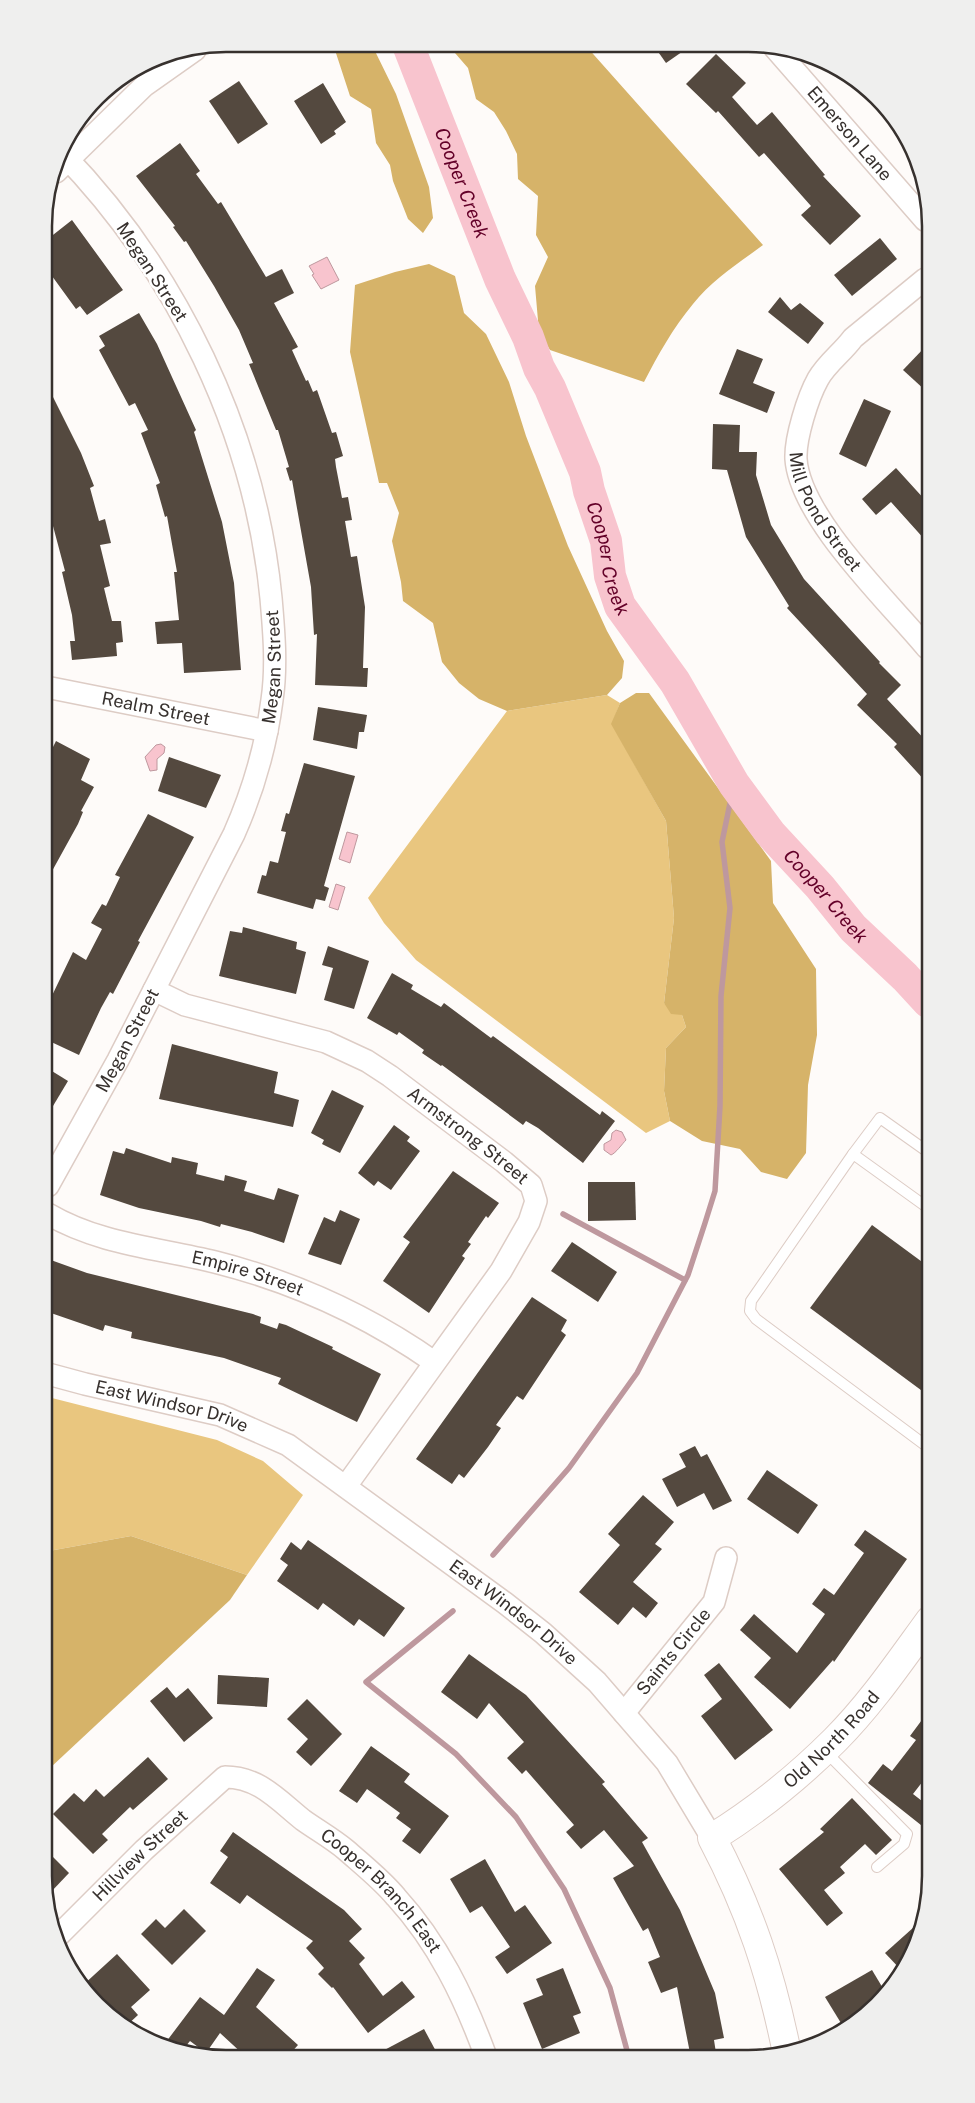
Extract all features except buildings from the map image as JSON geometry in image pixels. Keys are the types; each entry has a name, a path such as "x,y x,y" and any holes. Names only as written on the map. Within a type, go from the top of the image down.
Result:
{"street":[{"name":"Emerson Lane","path":"785,57 922,216"},
{"path":"68,156 144,86 182,59"},
{"name":"Megan Street","path":"52,1178 118,1060 234,834 250,796 267,731 275,662 270,586 264,540 234,433 208,366 174,301 140,248 101,197 65,163"},
{"name":"Mill Pond Street","path":"922,280 853,338 844,351 828,365 805,406 796,459 805,491 846,557 861,571 922,643"},
{"name":"Realm Street","path":"53,687 267,731"},
{"name":"Armstrong Street","path":"154,990 185,1005 301,1034 347,1050 390,1076 504,1162 531,1185 535,1192 534,1209 516,1246 501,1270 346,1486"},
{"name":"Empire Street","path":"52,1216 81,1230 113,1240 214,1262 297,1287 343,1307 403,1340 434,1362"},
{"name":"East Windsor Drive","path":"52,1375 192,1408 245,1425 288,1445 543,1632 597,1682 667,1763 712,1838 752,1923 774,1994 785,2047"},
{"name":"Saints Circle","path":"624,1713 714,1602 726,1558"},
{"name":"Old North Road","path":"712,1838 756,1810 824,1750 878,1691 922,1631"},
{"name":"Hillview Street","path":"62,1932 144,1850 225,1777"},
{"name":"Cooper Branch East","path":"225,1777 242,1777 281,1801 303,1820 345,1849 396,1896 434,1945 466,2005 483,2050"}],"lane":[{"path":"922,1148 880,1118 751,1301 750,1310 756,1319 922,1443"},
{"path":"853,1154 922,1204"},
{"path":"824,1750 907,1834 904,1844 877,1867"}],"shaded area":[{"path":"336,52 375,52 396,94 429,187 433,218 423,233 408,219 393,181 390,165 376,143 371,109 350,96"},
{"path":"454,52 591,52 763,245 726,272 700,295 672,332 644,382 550,350 539,332 535,286 548,257 536,235 538,196 518,179 517,154 494,112 476,99 468,68"},
{"path":"327,257 339,280 321,289 312,275 314,274 309,266"},
{"path":"429,264 455,276 464,313 486,334 509,382 526,436 568,546 607,631 624,661 622,678 607,695 507,711 479,699 459,683 442,662 433,623 403,601 392,541 399,513 387,483 379,483 350,352 355,285 395,272"},
{"path":"636,693 649,693 771,861 773,903 816,969 817,1035 808,1085 806,1153 787,1179 761,1172 740,1149 702,1141 670,1121 664,1091 666,1048 686,1027 682,1015 671,1014 664,1003 674,918 666,821 611,724 620,703"},
{"path":"607,695 620,703 612,724 666,821 674,918 664,1003 682,1015 686,1027 666,1048 664,1091 670,1121 646,1133 416,960 384,923 368,898 507,711"},
{"path":"161,744 165,747 164,753 157,759 157,770 150,771 145,757 156,745"},
{"path":"347,832 358,835 350,863 339,859"},
{"path":"336,884 345,887 338,910 329,907"},
{"path":"616,1130 622,1132 626,1140 611,1155 604,1150 604,1144 611,1140 612,1133"},
{"path":"52,1398 217,1440 263,1461 303,1495 247,1575 131,1536 52,1550"},
{"path":"131,1536 247,1575 230,1600 52,1766 52,1550"}],"waterway":[{"name":"Cooper Creek","path":"411,52 500,279 528,337 539,368 550,388 585,472 589,491 606,541 610,576 620,606 675,682 734,784 770,833 820,887 853,928 922,995"},
{"path":"493,1555 569,1468 637,1373 688,1275 705,1223 715,1191 720,1106 721,996 730,908 722,842 734,784"},
{"path":"563,1214 685,1280"},
{"path":"453,1611 366,1682 456,1754 516,1817 564,1889 610,1988 627,2050"}]}
